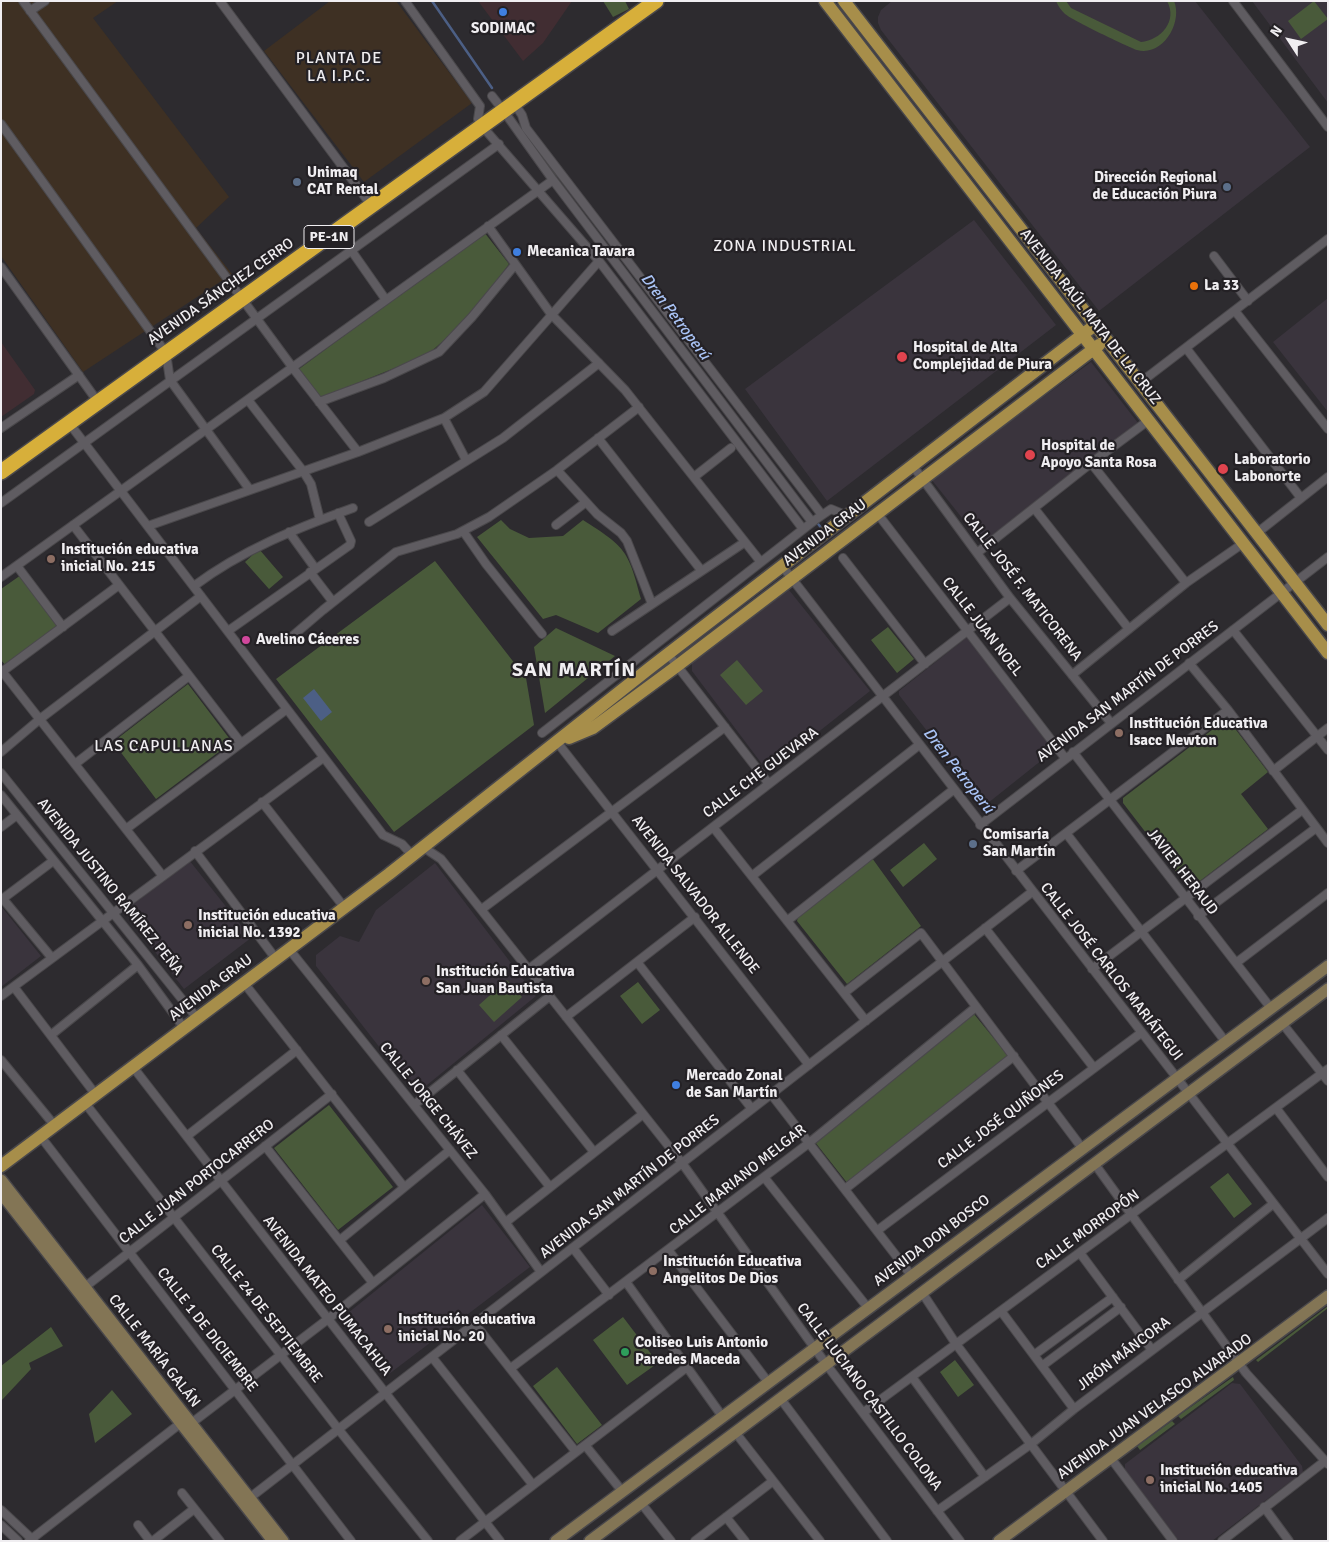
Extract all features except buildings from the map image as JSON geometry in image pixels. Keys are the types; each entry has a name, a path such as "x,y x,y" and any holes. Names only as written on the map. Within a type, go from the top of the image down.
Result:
{"highway":[{"name":"AVENIDA SÁNCHEZ CERRO","path":"1,472 482,126 507,104 656,1"}],"main road":[{"name":"AVENIDA RAÚL MATA DE LA CRUZ","path":"824,1 1150,420 1242,544 1328,653"},
{"name":"AVENIDA RAÚL MATA DE LA CRUZ","path":"844,1 1328,625"},
{"name":"AVENIDA GRAU","path":"1,1166 423,847 668,654 1095,326"},
{"name":"AVENIDA GRAU","path":"558,742 593,728 923,480 1106,339"}],"street":[{"path":"24,1 293,368 358,452"},
{"path":"30,11 45,1"},
{"path":"220,1 371,205"},
{"path":"405,1 480,106 478,119 482,126 599,261 802,529"},
{"path":"1233,1 1328,127"},
{"path":"492,96 522,115 526,128 822,515"},
{"path":"508,117 553,180 812,522"},
{"path":"1,124 166,353 170,380 250,490"},
{"path":"1,503 499,144"},
{"path":"1,577 553,180"},
{"path":"488,226 514,266 551,314 639,407 760,561"},
{"path":"1141,382 1328,239"},
{"path":"351,250 386,300"},
{"path":"1214,256 1248,301"},
{"path":"148,526 358,452 444,418 484,392 599,261"},
{"path":"319,402 384,378 439,352 472,317 514,266"},
{"path":"1,267 98,402"},
{"path":"1235,311 1328,429"},
{"path":"1186,348 1301,498"},
{"path":"368,522 503,438 599,363"},
{"path":"1,428 79,375"},
{"path":"248,400 311,484 320,520"},
{"path":"290,639 396,552 463,531 489,517 557,470 639,407"},
{"path":"444,418 466,460"},
{"path":"977,553 1091,463 1150,420"},
{"path":"69,424 383,835 402,844 412,855"},
{"path":"598,438 701,570"},
{"path":"694,477 731,448"},
{"path":"1091,463 1186,583"},
{"name":"CALLE JOSÉ F. MATICORENA","path":"913,466 1010,598 1111,723"},
{"path":"557,470 586,502 627,541 652,604"},
{"path":"1257,533 1328,477"},
{"path":"556,525 586,502"},
{"path":"194,586 224,564 288,532 353,508"},
{"path":"1034,508 1130,629"},
{"path":"542,733 760,561 830,509 848,516"},
{"name":"CALLE JUAN NOEL","path":"877,513 1065,758"},
{"path":"228,631 350,545 351,541 338,514"},
{"path":"73,525 241,744"},
{"path":"463,531 486,564 542,634"},
{"path":"288,532 333,602"},
{"path":"612,631 745,542"},
{"path":"1072,675 1186,583 1242,544"},
{"name":"AVENIDA SAN MARTÍN DE PORRES","path":"980,825 1328,557"},
{"path":"843,558 925,664"},
{"path":"17,566 63,627"},
{"name":"CALLE JOSÉ CARLOS MARIÁTEGUI","path":"783,566 953,790 1328,1274"},
{"path":"119,585 2,670 162,875"},
{"path":"1,752 40,719 201,596"},
{"name":"CALLE CHE GUEVARA","path":"529,970 657,869 1010,598"},
{"path":"1233,630 1328,750"},
{"path":"668,654 769,784"},
{"path":"1189,663 1228,710 1328,843"},
{"path":"75,764 189,676"},
{"path":"126,829 287,709"},
{"path":"1016,871 1228,710"},
{"path":"482,909 725,727"},
{"path":"1273,771 1328,728"},
{"name":"AVENIDA SALVADOR ALLENDE","path":"558,742 809,1065"},
{"path":"752,876 919,745"},
{"name":"JAVIER HERAUD","path":"1073,752 1270,1007"},
{"path":"1,996 162,875 323,758"},
{"name":"AVENIDA JUSTINO RAMÍREZ PEÑA","path":"1,773 197,1018"},
{"path":"787,921 953,790"},
{"name":"AVENIDA JUSTINO RAMÍREZ PEÑA","path":"1,795 138,965 184,1028"},
{"path":"262,802 344,907"},
{"path":"1092,969 1302,810"},
{"path":"1,827 16,815"},
{"path":"713,827 866,1021"},
{"path":"1198,916 1316,828"},
{"path":"1066,833 1143,931 1225,1041"},
{"name":"CALLE LUCIANO CASTILLO COLONA","path":"423,847 441,858 682,1163 826,1364 960,1541"},
{"path":"195,852 276,959"},
{"path":"52,958 2,899 53,860"},
{"name":"AVENIDA SAN MARTÍN DE PORRES","path":"246,1500 1032,892"},
{"path":"1236,963 1328,893"},
{"path":"566,1016 695,917"},
{"path":"985,928 1094,1068"},
{"path":"844,993 921,933 1082,1148"},
{"name":"CALLE JORGE CHÁVEZ","path":"289,949 485,1194 542,1272"},
{"path":"637,962 752,1109"},
{"path":"51,1035 138,965"},
{"name":"AVENIDA DON BOSCO","path":"556,1541 1176,1077 1328,966"},
{"path":"244,983 404,1187"},
{"path":"14,986 96,1095"},
{"path":"590,1541 780,1398 923,1294 1328,988"},
{"path":"414,1105 550,996"},
{"name":"CALLE MARIANO MELGAR","path":"511,1368 669,1251 809,1143 976,1007"},
{"path":"1282,1023 1325,1071 1328,1081"},
{"name":"CALLE JOSÉ QUIÑONES","path":"878,1230 1141,1032"},
{"path":"501,1035 594,1152"},
{"path":"187,1136 297,1050"},
{"path":"845,1189 1014,1056"},
{"path":"1,1060 5,1070 55,1126"},
{"name":"AVENIDA MATEO PUMACAHUA","path":"133,1067 500,1541"},
{"path":"457,1070 550,1187"},
{"name":"CALLE MORROPÓN","path":"864,1412 1325,1071"},
{"name":"CALLE JUAN PORTOCARRERO","path":"82,1290 332,1094"},
{"path":"771,1094 911,1275"},
{"name":"CALLE 24 DE SEPTIEMBRE","path":"85,1103 338,1430 428,1541"},
{"path":"1276,1108 1328,1176"},
{"path":"506,1222 642,1114"},
{"name":"CALLE 1 DE DICIEMBRE","path":"41,1137 351,1541"},
{"path":"265,1146 373,1283"},
{"path":"340,1240 450,1150"},
{"path":"1094,1164 1239,1364 1327,1462 1264,1507 1222,1541"},
{"path":"764,1177 868,1308"},
{"name":"CALLE MARÍA GALÁN","path":"1,1180 184,1426 283,1541"},
{"name":"CALLE MARÍA GALÁN","path":"1,1193 82,1290"},
{"path":"1,1510 32,1540 328,1319 485,1194"},
{"path":"1178,1280 1272,1204"},
{"name":"JIRÓN MÁNCORA","path":"938,1511 1031,1444 1074,1409 1328,1218"},
{"path":"573,1248 609,1295"},
{"path":"669,1251 768,1382"},
{"path":"1080,1253 1152,1350"},
{"path":"626,1282 722,1416"},
{"path":"923,1294 956,1344 1102,1541"},
{"name":"AVENIDA JUAN VELASCO ALVARADO","path":"999,1541 1328,1296"},
{"path":"1034,1355 1113,1297"},
{"path":"1042,1366 1121,1307"},
{"path":"1001,1311 1074,1409"},
{"path":"475,1324 576,1452"},
{"path":"432,1357 533,1485"},
{"path":"460,1541 687,1368"},
{"path":"912,1377 985,1477"},
{"path":"780,1398 887,1541"},
{"path":"735,1432 820,1541"},
{"path":"585,1445 622,1491"},
{"path":"1110,1457 1173,1541"},
{"path":"695,1541 773,1480"},
{"path":"182,1493 220,1541"},
{"name":"CALLE MARÍA GALÁN","path":"246,1500 273,1541"},
{"path":"641,1503 671,1541"},
{"path":"1264,1507 1289,1541"},
{"path":"138,1525 151,1541 194,1508"},
{"path":"726,1517 746,1541"},
{"path":"1,1524 18,1541"}],"shaded area":[{"path":"1,1 118,1 93,18 229,197 196,228 232,274 83,372 1,256"},
{"path":"330,1 396,1 472,103 364,182 264,51"},
{"path":"478,1 572,1 543,43 523,61"},
{"path":"892,1 1195,1 1310,147 1099,311 881,30 878,17 881,10"},
{"path":"1252,1 1328,1 1328,103"},
{"name":"Hospital de Alta Complejidad de Piura","path":"974,220 1056,325 827,501 745,389"},
{"path":"1328,298 1328,412 1273,342"},
{"path":"1,342 35,390 34,394 1,417"},
{"name":"Hospital de Apoyo Santa Rosa","path":"1091,362 1138,423 982,543 931,479"},
{"path":"789,590 870,691 768,772 692,671 692,662"},
{"path":"968,638 1053,748 1052,752 988,803 983,803 899,695 899,691"},
{"name":"Institución educativa inicial No. 1392","path":"189,860 251,938 184,989 124,912"},
{"name":"Institución Educativa San Juan Bautista","path":"435,863 536,996 416,1094 316,966 316,955 340,936 359,942 376,910"},
{"path":"1,906 41,956 1,987"},
{"path":"482,1205 530,1267 389,1374 343,1317"},
{"path":"1232,1383 1240,1384 1302,1466 1303,1472 1212,1541 1179,1541 1125,1471 1125,1464"}],"green space":[{"path":"603,1 625,1 629,9 613,17"},
{"path":"1056,1 1066,1 1071,8 1141,42 1155,38 1166,28 1170,16 1170,8 1167,1 1174,1 1176,18 1169,36 1163,43 1146,51 1137,50 1065,14"},
{"path":"1314,1 1328,19 1301,39 1288,21"},
{"path":"484,232 509,264 466,321 427,355 320,398 299,369"},
{"path":"501,520 510,529 529,538 563,536 583,520 608,537 623,551 632,569 641,599 598,633 556,615 543,619 477,537"},
{"path":"259,549 283,577 269,589 245,562"},
{"path":"435,561 526,678 534,725 394,832 276,679"},
{"path":"21,575 60,626 6,666 1,660 1,589"},
{"path":"888,627 914,659 897,673 871,640"},
{"path":"556,628 615,656 545,713 534,647"},
{"path":"737,660 763,691 746,705 720,675"},
{"path":"188,684 232,742 156,799 113,742"},
{"path":"1225,720 1230,722 1268,772 1241,794 1268,829 1192,887 1187,886 1123,803 1123,798"},
{"path":"924,843 937,859 903,887 890,870"},
{"path":"872,858 921,926 847,984 797,921 798,917"},
{"path":"507,980 522,997 494,1022 479,1005"},
{"path":"638,982 660,1010 642,1024 620,996"},
{"path":"974,1014 1009,1057 848,1184 815,1142"},
{"path":"329,1105 393,1187 338,1230 274,1148"},
{"path":"1228,1173 1252,1204 1234,1218 1210,1187"},
{"path":"1328,1306 1328,1308 1258,1362 1256,1360"},
{"name":"Coliseo Luis Antonio Paredes Maceda","path":"623,1317 658,1363 627,1385 593,1340"},
{"path":"51,1327 63,1346 29,1363 31,1369 1,1401 1,1366"},
{"path":"955,1360 974,1385 958,1397 940,1372"},
{"path":"557,1367 602,1425 577,1444 533,1386"},
{"path":"1233,1377 1234,1380 1181,1419 1178,1416"},
{"path":"112,1390 132,1414 95,1443 89,1414"},
{"path":"1172,1421 1175,1424 1140,1450 1137,1446"}],"water":[{"path":"314,689 332,712 321,721 303,698"}],"waterway":[{"name":"Dren Petroperú","path":"432,1 492,88"},
{"name":"Dren Petroperú","path":"806,509 823,530"}],"place":[{"name":"SODIMAC","path":"503,12"},
{"name":"Unimaq CAT Rental","path":"297,182"},
{"name":"Dirección Regional de Educación Piura","path":"1227,187"},
{"name":"Mecanica Tavara","path":"517,252"},
{"name":"La 33","path":"1194,286"},
{"name":"Hospital de Alta Complejidad de Piura","path":"902,357"},
{"name":"Hospital de Apoyo Santa Rosa","path":"1030,455"},
{"name":"Laboratorio Labonorte","path":"1223,469"},
{"name":"Institución educativa inicial No. 215","path":"51,559"},
{"name":"Avelino Cáceres","path":"246,640"},
{"name":"Institución Educativa Isacc Newton","path":"1119,733"},
{"name":"Comisaría San Martín","path":"973,844"},
{"name":"Institución educativa inicial No. 1392","path":"188,925"},
{"name":"Institución Educativa San Juan Bautista","path":"426,981"},
{"name":"Mercado Zonal de San Martín","path":"676,1085"},
{"name":"Institución Educativa Angelitos De Dios","path":"653,1271"},
{"name":"Institución educativa inicial No. 20","path":"388,1329"},
{"name":"Coliseo Luis Antonio Paredes Maceda","path":"625,1352"},
{"name":"Institución educativa inicial No. 1405","path":"1150,1480"}],"district":[{"name":"PLANTA DE LA I.P.C.","path":"339,68"},
{"name":"ZONA INDUSTRIAL","path":"785,247"},
{"name":"SAN MARTÍN","path":"574,671"},
{"name":"LAS CAPULLANAS","path":"164,747"}]}
